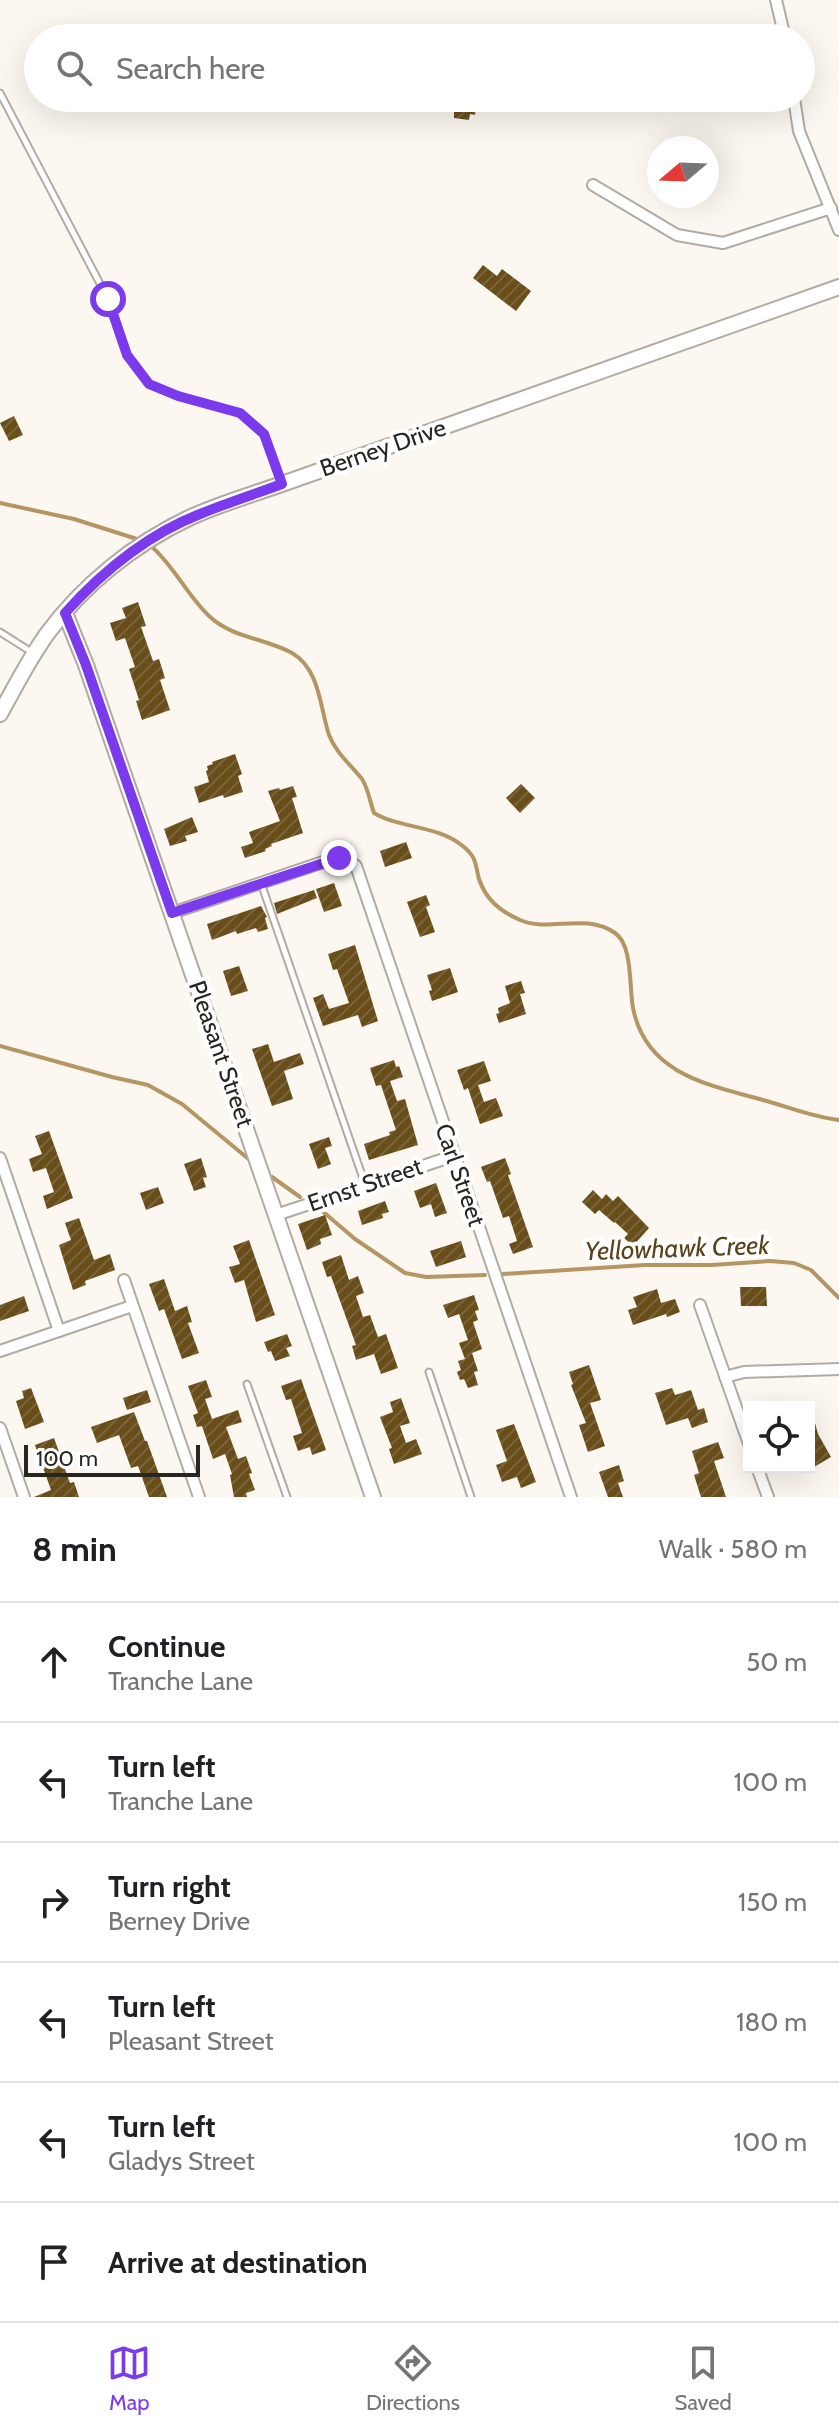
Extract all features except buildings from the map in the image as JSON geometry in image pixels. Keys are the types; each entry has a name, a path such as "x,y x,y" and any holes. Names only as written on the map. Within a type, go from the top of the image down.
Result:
{"street":[{"path":"776,0 782,24"},
{"path":"796,112 799,131 839,230"},
{"path":"593,185 677,235 723,243 831,208"},
{"name":"Berney Drive","path":"0,714 34,653 65,613 111,568 154,537 199,514 839,287"},
{"name":"Pleasant Street","path":"65,613 86,665 373,1497"},
{"name":"Carl Street","path":"261,883 332,859 345,858 356,866 571,1497"},
{"path":"172,913 261,883"},
{"name":"Ernst Street","path":"276,1215 453,1156"},
{"path":"0,1158 59,1331"},
{"path":"124,1280 199,1497"},
{"path":"700,1305 743,1427"},
{"path":"0,1351 132,1306"},
{"path":"725,1377 744,1372 839,1369"},
{"path":"0,1428 24,1497"},
{"path":"759,1473 768,1497"}],"lane":[{"path":"0,93 108,299 127,355 149,384 178,396 240,413 264,434 282,484"},
{"path":"0,632 34,653"},
{"path":"261,883 365,1185"},
{"path":"429,1372 471,1497"},
{"path":"247,1384 287,1497"}],"waterway":[{"name":"Yellowhawk Creek","path":"0,503 74,519 137,539"},
{"name":"Yellowhawk Creek","path":"151,546 167,562 201,608 218,623 282,648 301,660 314,679 329,735 339,753 362,779 374,813 443,835 464,847 473,858 486,893 500,909 513,917 543,925 591,924 603,927 621,939 628,956 633,1008 640,1030 651,1048 665,1062 682,1073 721,1089 839,1120"},
{"name":"Yellowhawk Creek","path":"0,1046 148,1085 182,1104 251,1161"},
{"name":"Yellowhawk Creek","path":"272,1177 300,1197"},
{"name":"Yellowhawk Creek","path":"321,1210 355,1239 405,1273 426,1277 485,1275"},
{"name":"Yellowhawk Creek","path":"503,1274 770,1261 794,1263 811,1270 839,1298"}],"route":[{"path":"108,299 127,355 149,384 178,396 240,413 264,434 282,484 199,514 147,541 87,589 65,613 172,913 339,858"}]}
